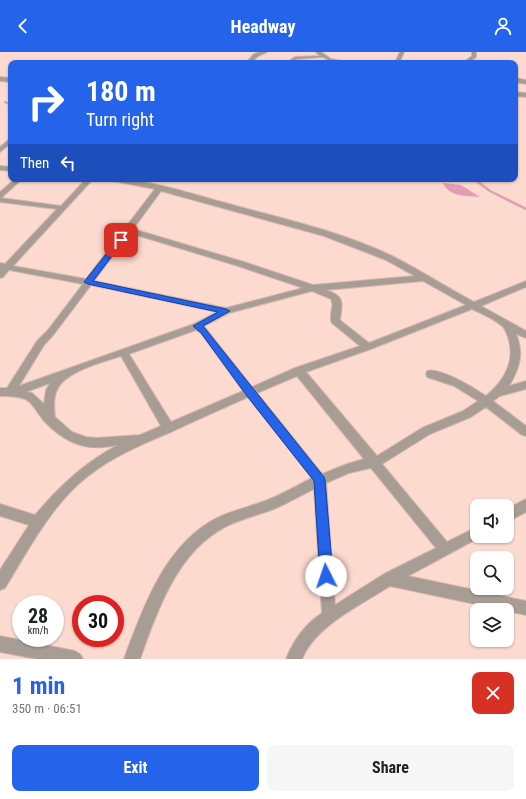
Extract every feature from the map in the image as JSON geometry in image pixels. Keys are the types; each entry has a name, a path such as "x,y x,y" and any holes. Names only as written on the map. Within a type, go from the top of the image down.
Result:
{"street":[{"path":"251,60 256,55 265,52"},
{"path":"318,52 323,57 330,60"},
{"path":"469,60 474,56 474,52"},
{"path":"293,60 296,58 323,57"},
{"path":"313,60 323,57"},
{"path":"0,150 8,143"},
{"path":"0,196 16,182"},
{"path":"0,275 3,266 63,208 87,182"},
{"path":"136,182 159,189 192,195 326,234 384,256 526,335"},
{"path":"5,392 159,189"},
{"path":"0,200 63,208"},
{"path":"129,230 241,264 327,293 335,298 338,303 335,319 338,323 368,347"},
{"path":"3,266 226,311"},
{"path":"5,392 28,387 102,358 124,353 197,326 226,311 313,288 424,278"},
{"path":"0,583 38,522 56,500 84,473 110,455 168,427 299,372 368,347 526,284"},
{"path":"132,659 148,617 169,574 185,552 207,532 232,516 284,498 320,480 356,466 374,462 394,452 418,435 434,427 464,416 504,386 516,354 513,338 507,324"},
{"path":"197,326 204,331 250,393 320,480 329,616"},
{"path":"124,353 168,427"},
{"path":"299,372 446,550"},
{"path":"49,419 49,398 52,388 55,382 65,373"},
{"path":"431,374 454,381 489,398 526,432"},
{"path":"489,398 526,384"},
{"path":"5,392 28,396 36,402 49,419 68,435 85,442 96,443 142,439"},
{"path":"514,512 526,505"},
{"path":"0,510 38,522"},
{"path":"294,659 313,630 329,616 389,579 470,537"},
{"path":"389,579 526,608"},
{"path":"0,644 75,659"}],"shaded area":[{"path":"443,183 461,185 480,197 459,195 449,191"}],"waterway":[{"path":"478,182 490,191 526,209"}],"route":[{"path":"121,240 88,282 226,311 197,326 204,331 250,393 320,480 326,576"}]}
